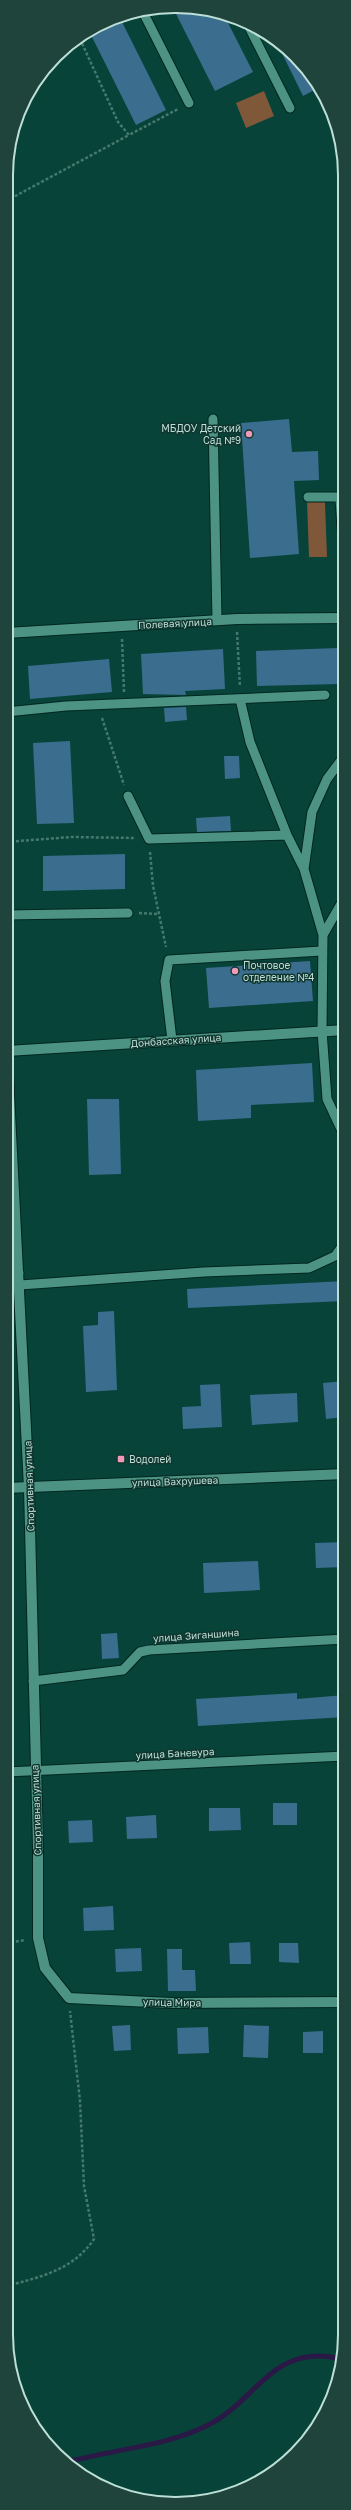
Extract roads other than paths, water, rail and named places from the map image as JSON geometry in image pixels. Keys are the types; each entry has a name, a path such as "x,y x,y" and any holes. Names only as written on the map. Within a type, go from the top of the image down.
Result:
{"street":[{"name":"Полевая улица","path":"13,632 237,619 338,618"},
{"name":"Донбасская улица","path":"13,1051 338,1030"},
{"name":"Спортивная улица","path":"13,1198 20,1285 29,1488 38,1938 45,1968 69,1998"},
{"name":"улица Вахрушева","path":"13,1488 338,1474"},
{"name":"улица Мира","path":"69,1998 170,2003 338,2002"}],"lane":[{"path":"145,16 189,104"},
{"path":"252,32 290,108"},
{"path":"212,419 217,620"},
{"path":"308,497 338,498"},
{"path":"13,712 125,704 325,695"},
{"path":"240,699 250,742 286,835 304,869 323,935 322,1031 327,1099 338,1122"},
{"path":"304,869 312,812 327,779 338,764"},
{"path":"128,796 148,839 286,835"},
{"path":"323,935 338,909"},
{"path":"13,916 128,913"},
{"path":"172,1040 165,981 169,960 322,951"},
{"path":"20,1285 204,1272 309,1268 335,1256 338,1252"},
{"path":"13,1273 19,1273"},
{"name":"улица Зиганшина","path":"33,1681 123,1670 140,1652 149,1650 338,1639"},
{"name":"улица Баневура","path":"13,1772 338,1756"}],"waterway":[{"path":"73,2460 146,2445 196,2431 225,2415 267,2377 282,2366 298,2359 318,2356 337,2358"}],"place":[{"name":"МБДОУ Детский Сад №9","path":"249,434"},
{"name":"Почтовое отделение №4","path":"235,971"},
{"name":"Водолей","path":"121,1459"}]}
